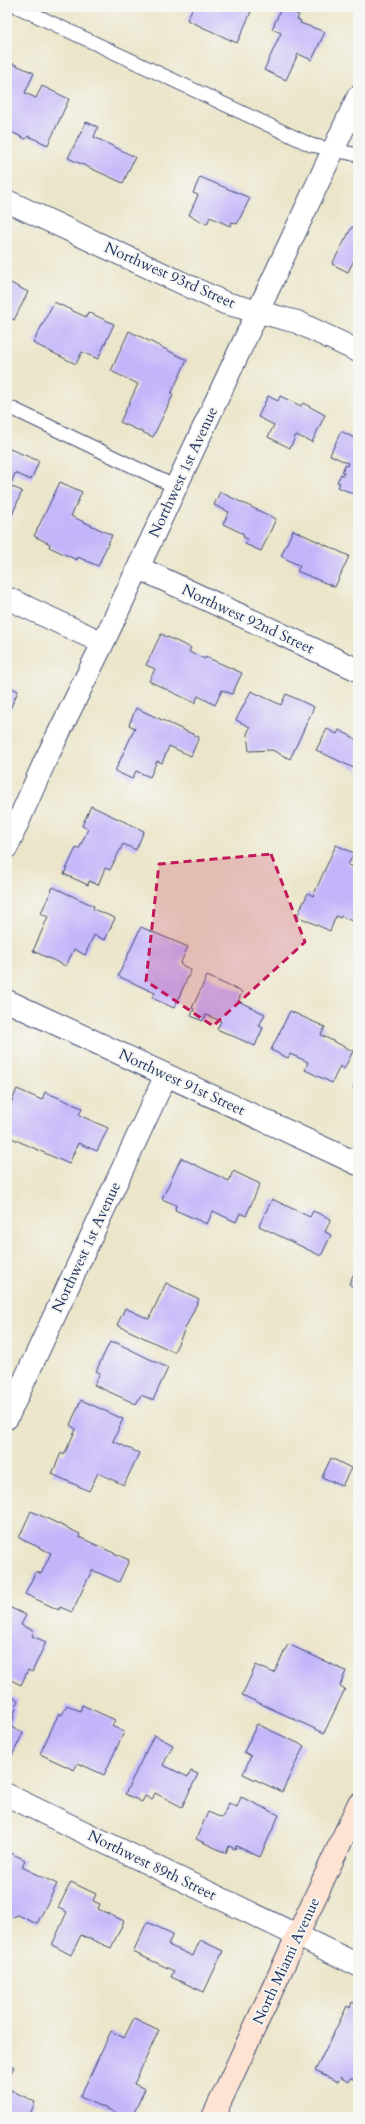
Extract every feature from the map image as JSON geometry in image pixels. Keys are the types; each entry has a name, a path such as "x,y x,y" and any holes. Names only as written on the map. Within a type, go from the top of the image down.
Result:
{"main road":[{"name":"North Miami Avenue","path":"213,2117 358,1805"}],"street":[{"name":"Northwest 1st Avenue","path":"7,847 45,761 139,568 358,97"},
{"name":"Northwest 93rd Street","path":"7,201 225,303 297,322 358,351"},
{"name":"Northwest 92nd Street","path":"139,568 358,670"},
{"path":"7,598 103,643"},
{"name":"Northwest 91st Street","path":"7,1001 358,1164"},
{"name":"Northwest 1st Avenue","path":"9,1408 166,1075"},
{"name":"Northwest 89th Street","path":"7,1795 358,1964"}],"lane":[{"path":"18,7 311,145 358,155"},
{"path":"7,406 176,486"}],"highlighted area":[{"path":"271,854 305,942 213,1026 146,981 159,864"}],"building":[{"path":"193,7 240,7 251,12 237,43 187,20"},
{"path":"282,7 299,15 297,19 301,21 300,23 325,32 312,60 298,54 286,80 264,70 281,33 272,29"},
{"path":"7,61 34,73 25,93 36,98 42,86 69,99 48,145 28,136 26,139 7,130"},
{"path":"86,122 98,127 94,137 135,157 123,183 68,158"},
{"path":"200,177 250,198 237,224 232,222 230,226 210,217 207,224 189,215 198,195 193,193"},
{"path":"352,227 358,229 358,257 356,256 348,272 332,264"},
{"path":"7,281 28,292 14,320 7,316"},
{"path":"54,302 86,317 88,312 114,324 98,359 82,352 76,364 33,343"},
{"path":"129,331 187,360 171,394 173,395 153,437 120,422 138,384 111,371"},
{"path":"268,396 278,401 280,396 301,406 303,403 325,415 312,442 296,435 290,448 268,437 274,425 258,417"},
{"path":"341,431 354,438 356,435 358,436 358,496 338,487 340,483 337,482 341,474 343,475 344,473 342,472 345,465 347,466 348,463 330,455"},
{"path":"10,449 39,461 31,480 15,473 10,486 22,491 10,520 7,519 7,456"},
{"path":"60,482 82,492 71,516 112,535 98,566 78,557 77,560 49,547 50,544 34,536"},
{"path":"220,492 276,519 261,551 245,544 248,539 243,537 244,534 223,524 229,512 214,505"},
{"path":"293,530 349,556 335,587 297,571 300,566 281,556"},
{"path":"161,634 191,648 189,652 205,659 206,657 242,673 232,694 222,690 215,705 198,696 195,703 149,681 155,669 146,665"},
{"path":"7,686 18,691 9,711 7,710"},
{"path":"251,691 281,705 286,694 314,707 290,759 272,750 249,751 247,734 250,727 236,720"},
{"path":"136,708 199,737 191,756 169,746 162,763 157,761 150,777 136,771 132,779 115,771 135,728 129,725"},
{"path":"327,729 337,734 339,730 358,740 358,770 316,750"},
{"path":"91,806 144,831 136,850 123,844 110,870 105,868 98,885 89,881 88,885 64,874 76,848 79,849 88,829 82,826"},
{"path":"336,845 354,853 348,865 358,869 358,908 352,921 341,916 340,918 336,916 330,931 297,916 308,893 313,896"},
{"path":"53,887 94,906 93,909 115,918 105,940 94,935 85,955 74,949 66,966 33,951 48,917 41,913"},
{"path":"141,927 188,947 180,964 191,970 174,1008 152,998 155,993 118,976"},
{"path":"207,976 242,992 238,1001 265,1014 259,1026 263,1028 255,1046 217,1029 221,1021 206,1015 203,1021 191,1016 194,1009 192,1008"},
{"path":"290,1011 325,1027 321,1035 353,1051 344,1069 340,1066 332,1083 305,1070 308,1062 290,1054 288,1058 271,1050"},
{"path":"358,1078 358,1091 353,1088"},
{"path":"17,1089 42,1100 45,1092 82,1108 79,1115 108,1128 97,1151 78,1143 69,1164 7,1136 7,1112"},
{"path":"181,1158 229,1181 233,1171 260,1184 246,1216 240,1213 236,1222 213,1211 207,1224 175,1210 176,1205 162,1199"},
{"path":"272,1199 310,1217 313,1211 331,1219 325,1232 331,1235 321,1256 259,1226"},
{"path":"358,1265 358,1290 349,1284"},
{"path":"166,1283 199,1299 174,1352 117,1325 125,1308 149,1319"},
{"path":"110,1342 114,1344 115,1342 168,1368 153,1400 141,1395 136,1404 94,1385 100,1373 96,1371"},
{"path":"81,1400 123,1419 113,1441 139,1453 124,1485 98,1473 89,1491 52,1474 61,1453 64,1455 76,1429 70,1425"},
{"path":"331,1458 351,1468 342,1486 322,1477"},
{"path":"31,1511 80,1534 79,1537 129,1560 119,1582 92,1570 72,1612 60,1607 59,1610 25,1594 36,1571 41,1574 51,1553 19,1538"},
{"path":"7,1606 26,1615 21,1625 34,1631 32,1636 46,1642 32,1672 28,1670 21,1685 7,1678"},
{"path":"288,1644 346,1671 340,1686 345,1689 324,1733 242,1695 256,1665 274,1673"},
{"path":"7,1694 18,1700 11,1727 23,1733 12,1756 7,1753"},
{"path":"67,1705 80,1711 82,1705 115,1720 112,1726 124,1732 104,1775 78,1763 74,1770 40,1754 59,1713 62,1715"},
{"path":"257,1724 304,1746 282,1792 243,1774 251,1756 244,1752"},
{"path":"154,1735 173,1745 163,1765 188,1777 191,1771 198,1774 182,1807 155,1793 152,1800 145,1796 142,1802 125,1794"},
{"path":"241,1797 279,1815 260,1857 236,1846 235,1849 229,1846 226,1853 196,1839 208,1812 222,1818 229,1803 237,1807"},
{"path":"7,1851 25,1860 22,1867 57,1884 37,1924 18,1915 11,1918 7,1916"},
{"path":"71,1882 96,1894 93,1901 100,1904 98,1909 124,1921 111,1948 81,1935 71,1955 52,1945 67,1912 58,1908"},
{"path":"147,1922 173,1934 168,1945 193,1956 200,1940 223,1951 204,1992 171,1977 174,1971 133,1952"},
{"path":"352,2002 358,2005 358,2081 350,2078 348,2082 340,2077 338,2082 315,2071 347,2006 350,2008"},
{"path":"134,2018 159,2030 134,2084 145,2089 132,2117 126,2117 80,2097 111,2031 124,2038"},
{"path":"7,2063 14,2067 7,2081"},
{"path":"7,2088 35,2102 29,2117 7,2117"}]}
